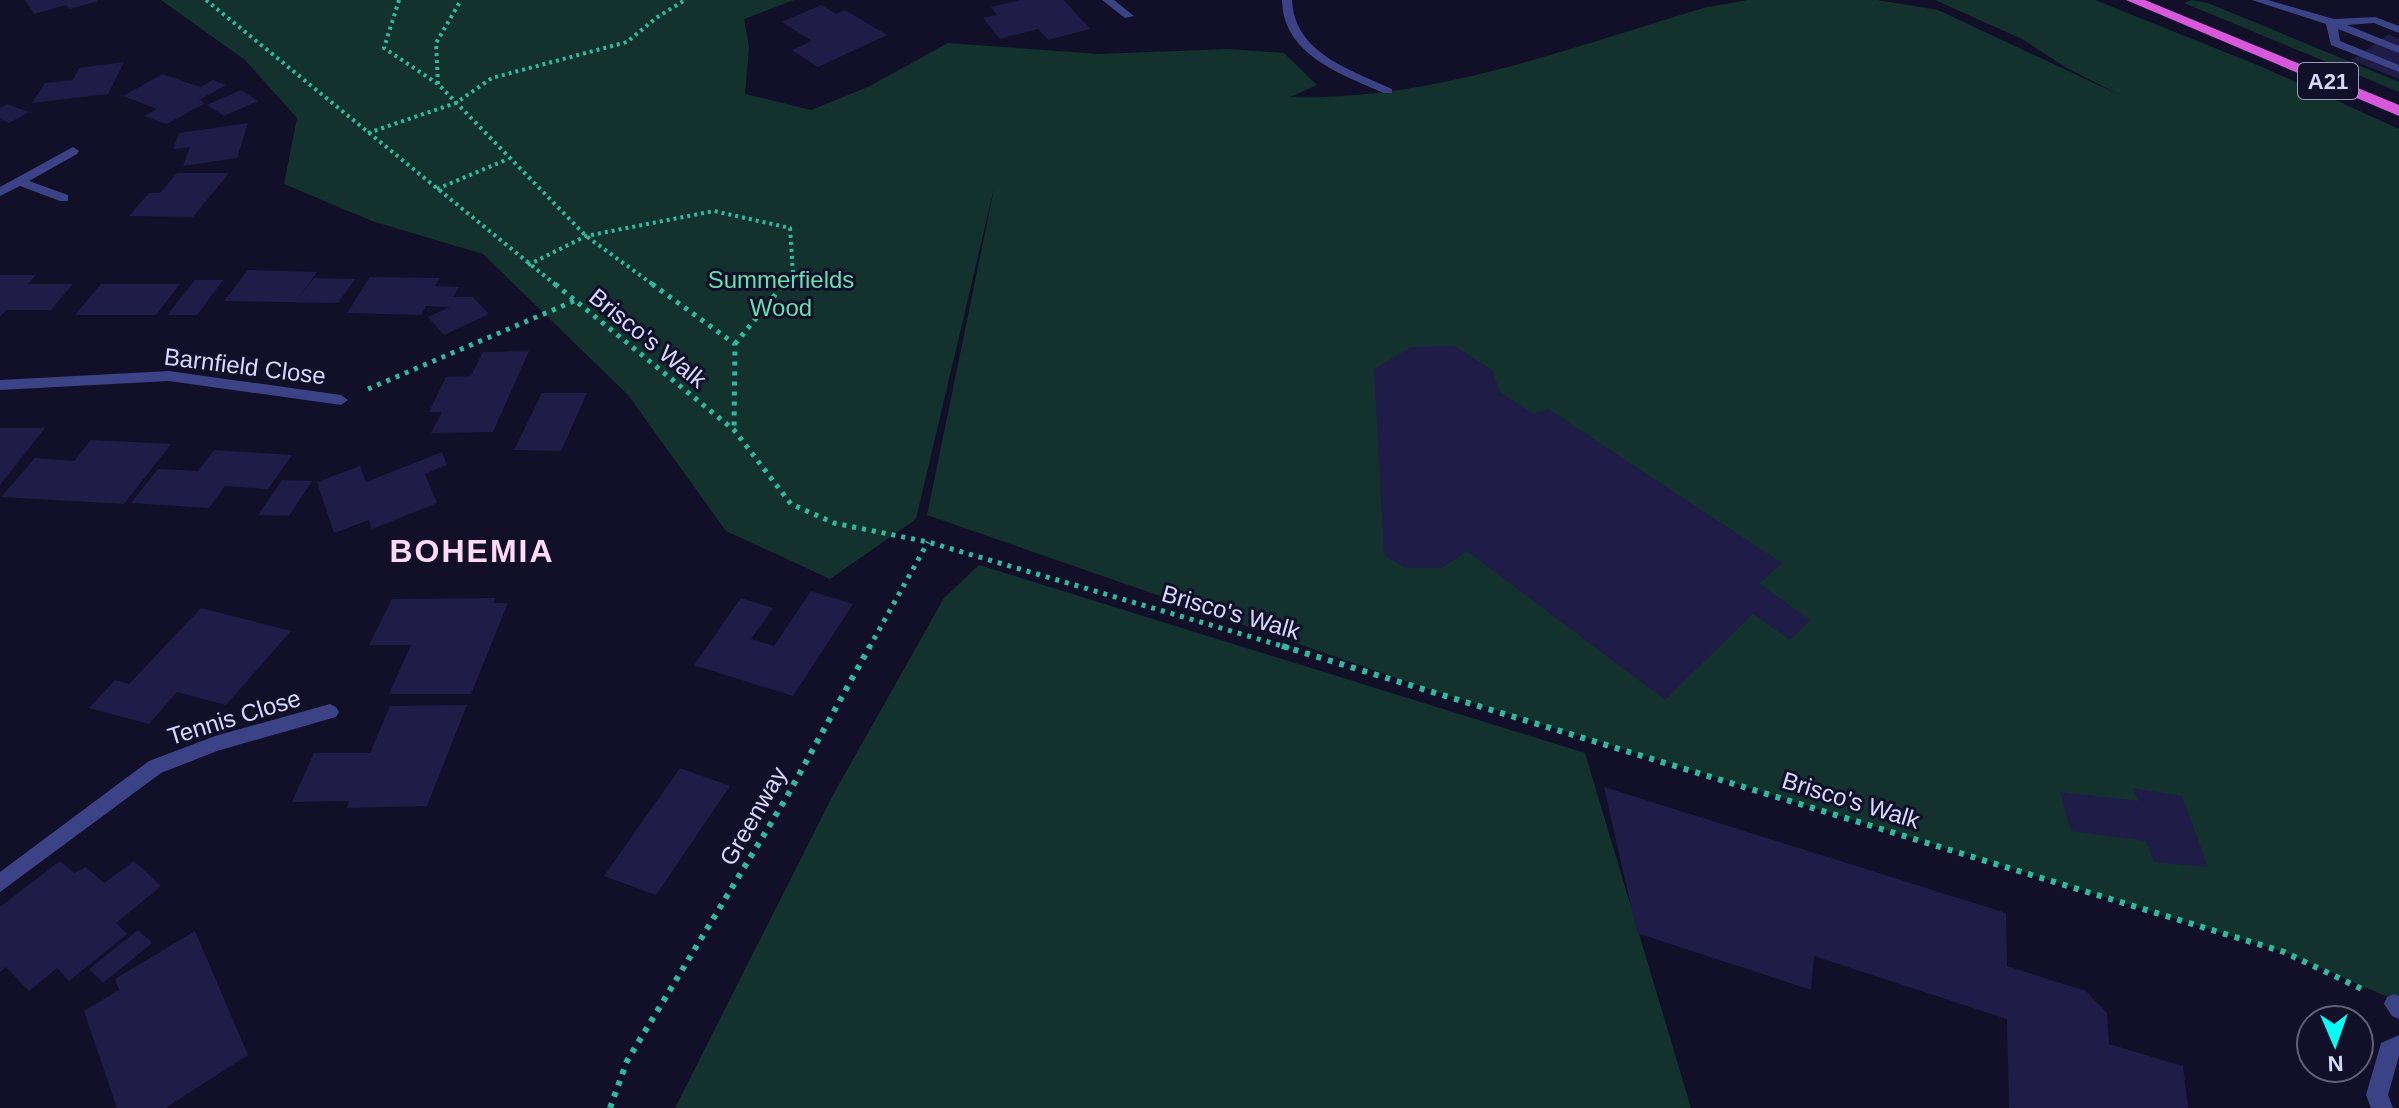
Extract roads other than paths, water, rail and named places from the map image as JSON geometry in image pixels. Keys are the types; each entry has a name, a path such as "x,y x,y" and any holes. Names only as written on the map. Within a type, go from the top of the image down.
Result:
{"highway":[{"name":"A21","path":"2137,1 2399,111"}],"street":[{"path":"1107,0 1129,16"},
{"path":"1287,0 1291,29 1319,58 1388,91"},
{"path":"2257,0 2331,22 2399,50"},
{"path":"2331,22 2375,20 2399,30"},
{"path":"2331,22 2335,43 2399,69"},
{"path":"0,192 73,151"},
{"path":"19,181 64,198"},
{"name":"Barnfield Close","path":"0,385 169,376 341,400"},
{"name":"Tennis Close","path":"0,883 155,767 215,744 330,712"},
{"path":"2382,1108 2377,1095 2388,1050 2399,1045"}],"district":[{"name":"BOHEMIA","path":"472,551"}],"park label":[{"name":"Summerfields Wood","path":"781,293"}]}
